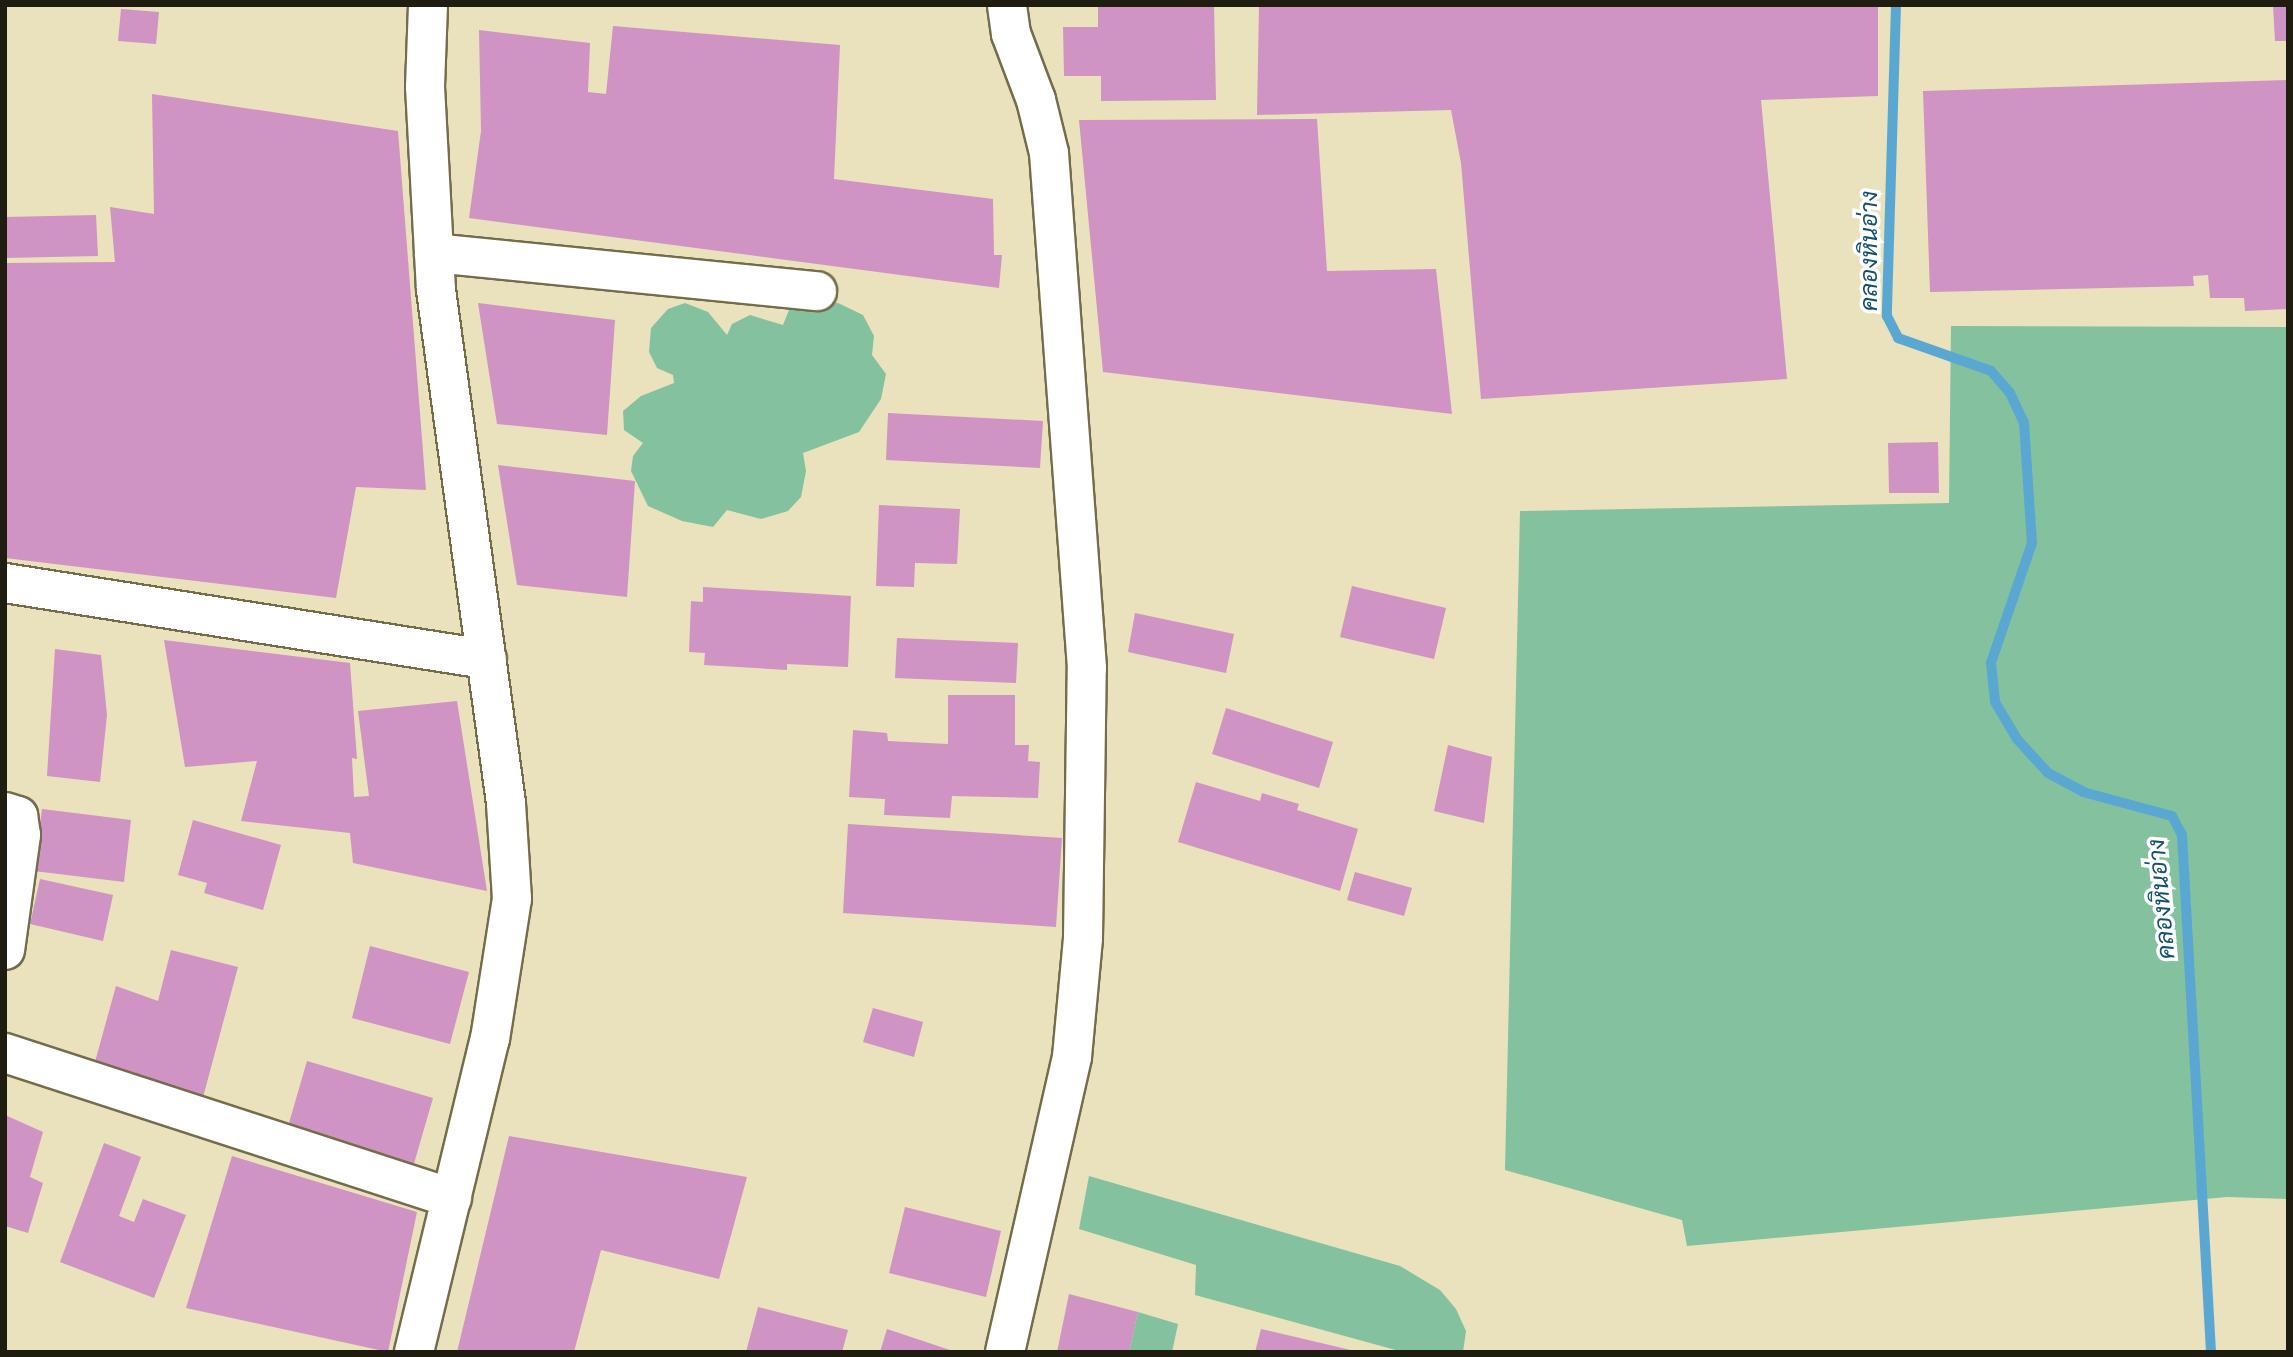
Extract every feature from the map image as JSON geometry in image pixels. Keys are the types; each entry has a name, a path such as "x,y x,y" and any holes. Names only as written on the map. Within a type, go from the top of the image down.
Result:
{"street":[{"path":"414,1352 490,1039 512,899 506,803 434,253 425,87 428,5"},
{"path":"1005,1352 1072,1057 1083,938 1087,681 1049,153 1036,100 1011,34 1007,5"},
{"path":"434,253 817,291"},
{"path":"5,583 487,659"},
{"path":"5,812 18,816 21,835 5,950"},
{"path":"5,1053 452,1198"}],"green space":[{"path":"813,299 838,303 863,315 874,336 872,355 886,374 881,399 859,432 803,453 806,471 801,497 788,511 761,519 727,510 713,527 682,521 648,506 631,471 633,456 643,443 624,430 623,411 641,396 674,383 673,375 657,368 649,352 651,328 668,309 685,303 708,312 727,335 732,324 750,315 783,325 791,305"},
{"path":"1951,326 2288,327 2288,1199 2227,1197 1687,1246 1682,1220 1505,1170 1520,511 1949,503"},
{"path":"1089,1176 1400,1266 1440,1290 1456,1309 1466,1331 1463,1352 1403,1352 1195,1295 1196,1265 1079,1229"},
{"path":"1138,1312 1178,1324 1172,1352 1129,1352"}],"building":[{"path":"1098,5 1214,5 1216,100 1101,101 1101,76 1064,76 1063,27 1098,27"},
{"path":"1259,5 1878,5 1878,96 1761,100 1787,379 1481,399 1461,163 1451,110 1257,115"},
{"path":"2273,5 2288,5 2288,41 2275,41"},
{"path":"121,9 159,12 156,44 118,41"},
{"path":"613,26 840,45 834,179 993,199 994,255 1002,255 999,288 469,218 481,131 479,30 590,43 588,92 606,94"},
{"path":"2288,80 2288,309 2245,311 2244,298 2210,298 2208,275 2193,276 2194,286 1930,292 1923,91"},
{"path":"152,94 398,131 426,490 356,487 336,598 5,558 5,263 115,262 110,207 154,214"},
{"path":"1317,119 1327,271 1436,269 1452,414 1103,372 1079,120"},
{"path":"96,215 98,256 5,258 5,217"},
{"path":"478,303 615,320 607,435 497,424"},
{"path":"888,413 1043,421 1040,468 886,460"},
{"path":"1938,442 1939,493 1889,493 1888,443"},
{"path":"498,465 635,481 627,597 517,585"},
{"path":"879,505 960,509 957,564 915,563 914,587 876,586"},
{"path":"1352,586 1446,608 1434,659 1340,637"},
{"path":"703,587 851,596 848,667 787,664 787,670 704,665 705,653 689,652 691,601 703,602"},
{"path":"1135,613 1234,634 1226,673 1128,652"},
{"path":"897,638 1018,643 1016,683 895,678"},
{"path":"164,640 350,663 357,759 352,758 354,797 369,796 358,711 457,701 487,891 353,863 350,833 241,821 257,761 185,767"},
{"path":"55,649 101,655 107,715 100,782 47,776"},
{"path":"948,695 1015,695 1015,745 1029,745 1028,761 1040,762 1038,798 952,796 950,818 884,815 885,799 849,797 853,730 887,733 888,741 948,744"},
{"path":"1226,708 1333,742 1319,788 1212,754"},
{"path":"1448,745 1492,757 1484,823 1434,811"},
{"path":"1196,782 1260,801 1262,793 1299,804 1297,810 1358,829 1340,891 1178,842"},
{"path":"42,809 131,820 124,882 34,871"},
{"path":"193,820 281,845 263,910 204,893 207,883 178,875"},
{"path":"848,824 1062,838 1056,927 843,913"},
{"path":"1355,872 1412,888 1404,916 1347,900"},
{"path":"40,879 113,895 103,941 30,924"},
{"path":"370,946 469,972 450,1044 352,1018"},
{"path":"171,950 238,967 202,1101 93,1069 116,986 158,1001"},
{"path":"873,1008 923,1022 914,1057 863,1042"},
{"path":"307,1061 433,1098 413,1167 287,1130"},
{"path":"5,1115 43,1132 30,1177 43,1183 28,1233 5,1226"},
{"path":"509,1136 747,1177 719,1279 601,1250 574,1352 457,1352"},
{"path":"104,1143 141,1157 119,1216 134,1222 143,1199 186,1215 154,1298 60,1262"},
{"path":"232,1156 417,1212 388,1352 186,1308"},
{"path":"905,1207 1001,1231 986,1297 889,1273"},
{"path":"1069,1294 1138,1312 1129,1352 1057,1352"},
{"path":"758,1307 848,1330 842,1352 746,1352"},
{"path":"887,1329 953,1351 953,1352 880,1352"},
{"path":"1261,1329 1355,1351 1355,1352 1255,1352"}],"waterway":[{"name":"คลองหินอ่าง","path":"1896,5 1887,316 1898,338 1991,371 2010,393 2024,423 2032,543 1991,663 1995,702 2017,739 2048,773 2083,792 2172,816 2182,835 2211,1352"}]}
